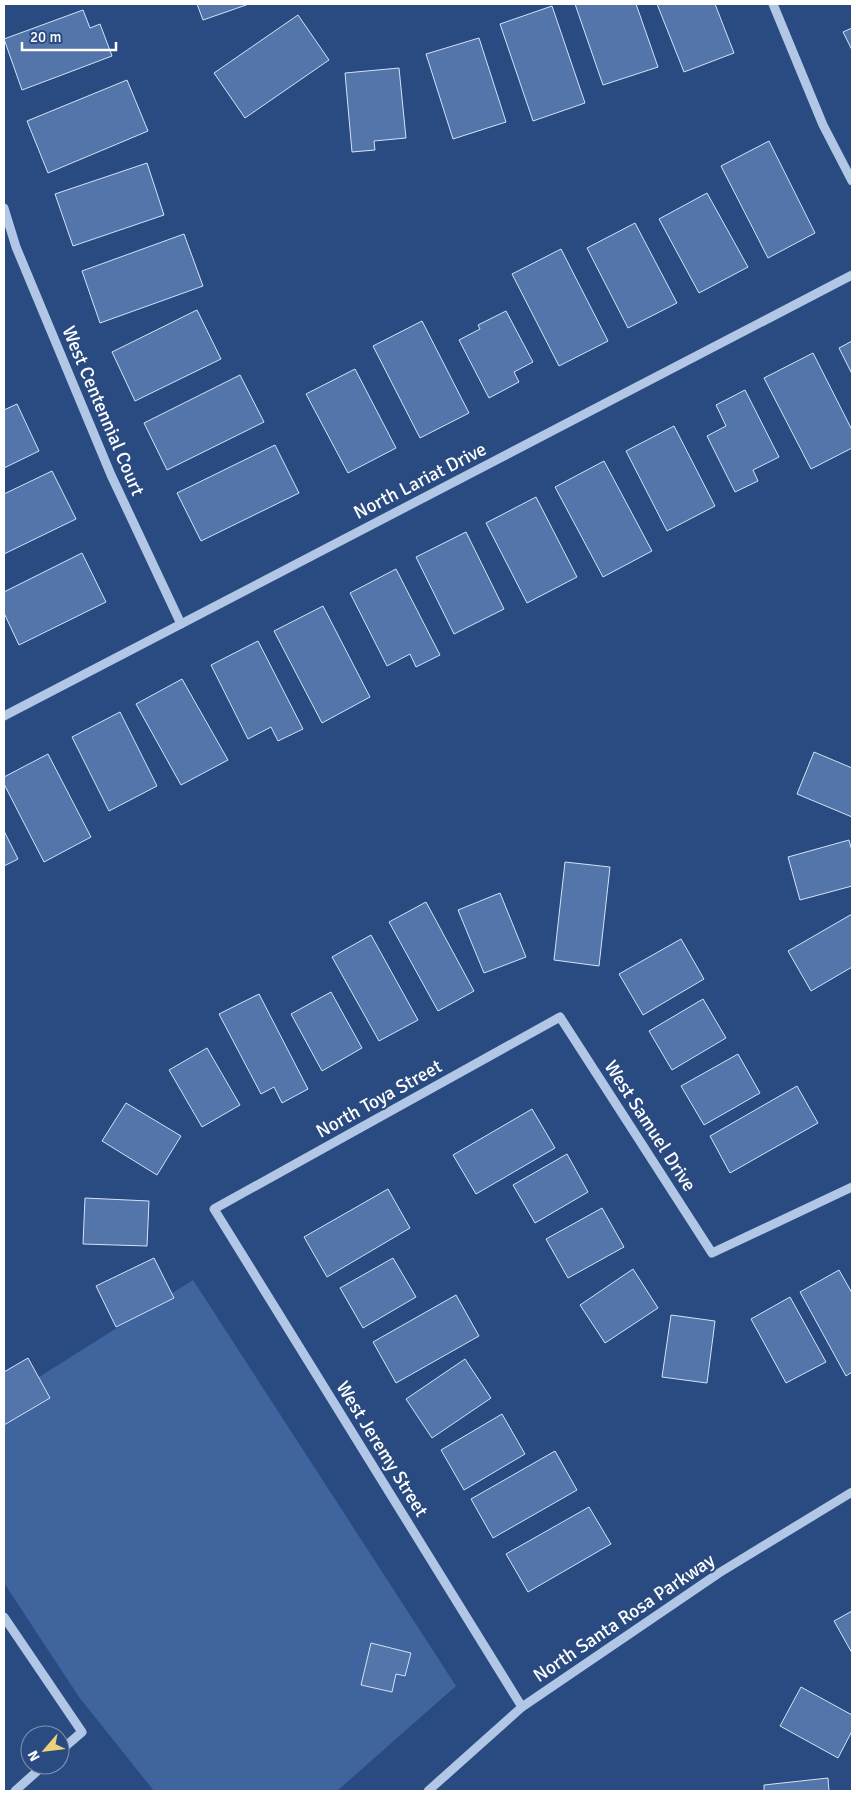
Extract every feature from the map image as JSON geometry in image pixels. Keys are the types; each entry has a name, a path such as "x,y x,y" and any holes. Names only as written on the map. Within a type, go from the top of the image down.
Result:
{"street":[{"path":"773,4 823,125 852,181"},
{"name":"West Centennial Court","path":"4,208 16,246 111,476 181,624"},
{"name":"North Lariat Drive","path":"4,716 852,275"},
{"name":"North Toya Street","path":"214,1209 560,1017"},
{"name":"West Samuel Drive","path":"560,1017 712,1254 852,1187"},
{"name":"West Jeremy Street","path":"214,1209 522,1707"},
{"name":"North Santa Rosa Parkway","path":"428,1791 522,1707 719,1573 852,1492"},
{"path":"4,1617 82,1732 70,1742"},
{"path":"15,1791 33,1775"}],"shaded area":[{"path":"193,1280 456,1686 337,1791 154,1791 79,1697 4,1583 4,1399"}],"building":[{"path":"197,4 249,4 203,20"},
{"path":"575,4 636,4 658,67 603,85"},
{"path":"657,4 715,4 734,53 684,72"},
{"path":"552,6 585,103 533,121 500,24"},
{"path":"83,10 90,28 100,24 112,56 22,90 4,39"},
{"path":"298,15 329,60 245,118 214,73"},
{"path":"852,28 852,50 843,32"},
{"path":"479,38 506,122 453,139 426,54"},
{"path":"399,68 406,138 374,141 375,150 352,152 345,73"},
{"path":"127,80 148,131 48,173 27,121"},
{"path":"769,141 815,233 768,258 721,166"},
{"path":"147,163 164,215 73,246 55,194"},
{"path":"707,193 748,267 699,293 659,219"},
{"path":"635,223 677,303 628,328 587,248"},
{"path":"184,234 203,286 100,323 82,271"},
{"path":"561,249 608,341 559,366 512,274"},
{"path":"197,310 221,359 135,401 112,352"},
{"path":"506,311 533,362 514,372 519,382 489,398 459,340 480,329 478,325"},
{"path":"422,321 469,413 420,438 373,346"},
{"path":"852,341 852,374 839,348"},
{"path":"813,353 852,430 852,448 811,469 764,378"},
{"path":"355,369 396,448 348,473 306,394"},
{"path":"240,375 264,422 167,470 144,423"},
{"path":"745,390 779,457 753,470 758,481 735,492 707,436 726,426 716,405"},
{"path":"17,404 39,451 4,468 4,410"},
{"path":"674,426 715,506 667,531 626,451"},
{"path":"275,445 299,493 201,541 177,493"},
{"path":"604,461 652,551 603,577 555,487"},
{"path":"52,471 76,519 4,554 4,494"},
{"path":"536,497 577,577 527,603 486,523"},
{"path":"466,532 504,609 454,634 416,557"},
{"path":"82,553 106,602 19,645 4,613 4,592"},
{"path":"396,569 440,655 416,667 410,654 387,666 350,593"},
{"path":"323,606 370,697 322,723 274,631"},
{"path":"258,641 303,729 278,741 271,727 248,739 211,665"},
{"path":"182,679 228,760 181,785 136,704"},
{"path":"120,712 157,786 109,811 72,737"},
{"path":"814,752 852,768 852,817 797,794"},
{"path":"48,754 91,837 44,862 4,784 4,777"},
{"path":"4,831 18,859 4,866"},
{"path":"849,840 852,851 852,886 800,900 788,857"},
{"path":"565,862 610,867 599,966 554,960"},
{"path":"500,893 526,957 484,973 458,910"},
{"path":"426,902 474,991 438,1011 389,922"},
{"path":"852,914 852,967 811,991 788,951"},
{"path":"371,935 418,1020 379,1041 332,957"},
{"path":"681,939 704,979 643,1015 619,974"},
{"path":"331,992 362,1048 322,1071 291,1014"},
{"path":"259,994 308,1089 282,1103 274,1087 261,1094 219,1014"},
{"path":"703,999 726,1038 672,1070 649,1031"},
{"path":"207,1048 240,1105 202,1127 169,1070"},
{"path":"738,1054 760,1093 704,1125 681,1086"},
{"path":"797,1086 818,1123 730,1173 710,1136"},
{"path":"126,1103 181,1136 157,1175 102,1141"},
{"path":"532,1109 555,1148 476,1194 453,1155"},
{"path":"567,1154 588,1192 535,1223 513,1185"},
{"path":"388,1189 410,1228 327,1277 304,1237"},
{"path":"85,1198 149,1201 147,1246 83,1244"},
{"path":"602,1208 624,1247 568,1278 546,1239"},
{"path":"154,1258 174,1298 116,1327 96,1286"},
{"path":"393,1258 416,1297 363,1328 340,1288"},
{"path":"633,1269 658,1308 605,1343 580,1305"},
{"path":"839,1270 852,1293 852,1372 846,1376 800,1292"},
{"path":"456,1295 479,1336 396,1383 373,1342"},
{"path":"790,1297 826,1362 786,1383 751,1319"},
{"path":"671,1315 715,1321 707,1383 662,1377"},
{"path":"28,1358 50,1398 4,1425 4,1372"},
{"path":"465,1359 491,1398 432,1438 406,1399"},
{"path":"502,1414 525,1454 464,1490 441,1450"},
{"path":"555,1451 577,1490 493,1538 471,1499"},
{"path":"589,1507 611,1544 528,1592 506,1554"},
{"path":"852,1611 852,1653 834,1621"},
{"path":"371,1643 411,1653 405,1676 396,1674 392,1692 361,1685"},
{"path":"801,1687 852,1715 852,1731 838,1758 780,1726"},
{"path":"828,1778 829,1791 764,1791 764,1785"}]}
